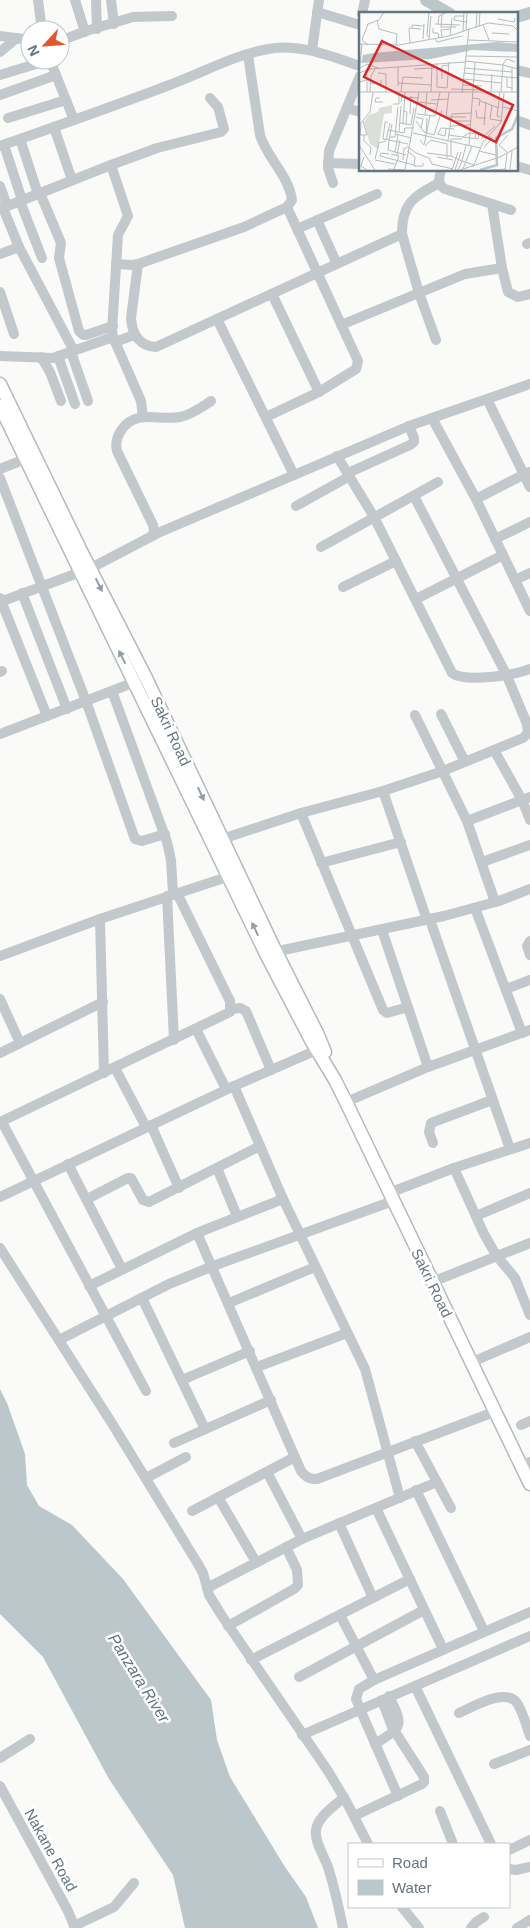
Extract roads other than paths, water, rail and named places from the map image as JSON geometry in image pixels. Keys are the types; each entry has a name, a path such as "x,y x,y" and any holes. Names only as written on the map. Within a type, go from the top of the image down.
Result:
{"main road":[{"name":"Sakri Road","path":"0,384 86,570 317,1050 346,1102 494,1412 525,1464 530,1484"},
{"name":"Sakri Road","path":"0,406 25,459 86,570"},
{"name":"Sakri Road","path":"271,953 318,1035 335,1080"}],"street":[{"path":"38,0 41,20"},
{"path":"75,0 85,32"},
{"path":"96,0 97,29"},
{"path":"111,0 114,24"},
{"path":"312,50 319,0"},
{"path":"317,12 359,23"},
{"path":"70,37 141,16 172,16"},
{"path":"0,36 20,38"},
{"path":"0,52 17,38"},
{"path":"42,258 2,145 192,76 225,61 268,49 296,48 312,50 359,66"},
{"path":"118,264 135,265 244,227 287,207 292,200 291,194 263,144 260,135 248,55"},
{"path":"0,75 20,69"},
{"path":"54,70 74,120"},
{"path":"0,95 56,75"},
{"path":"332,182 328,163 329,151 359,78"},
{"path":"3,208 157,148 221,132 224,129 218,107 210,98"},
{"path":"8,118 66,100"},
{"path":"347,108 359,112"},
{"path":"518,121 530,125"},
{"path":"54,127 72,180"},
{"path":"20,139 39,194 61,243 59,258 79,331 86,335 113,326"},
{"path":"328,163 359,164"},
{"path":"111,165 128,216 118,235 118,264 113,326 121,339 140,401 149,417"},
{"path":"442,171 438,178 439,183 445,188 511,210"},
{"path":"436,340 419,293 402,234 404,212 408,205 414,197 439,183"},
{"path":"0,186 3,208 19,247 72,351 88,401"},
{"path":"297,229 377,194"},
{"path":"492,204 502,268 508,292 518,296 530,294"},
{"path":"266,417 319,392 356,369 358,361 287,207"},
{"path":"317,220 337,264"},
{"path":"0,356 50,358 121,339 156,347 402,234"},
{"path":"0,254 19,247"},
{"path":"121,339 131,318 135,265"},
{"path":"341,325 466,274 502,268"},
{"path":"0,292 14,334"},
{"path":"272,294 319,392"},
{"path":"217,319 294,474"},
{"path":"58,356 75,404"},
{"path":"41,357 50,372 60,401"},
{"path":"47,716 0,600 22,594 86,570 158,533 409,426 530,384"},
{"path":"487,398 527,473 530,487"},
{"path":"158,533 154,531 153,525 116,446 117,438 122,428 133,419 183,416 211,401"},
{"path":"432,418 476,499 530,611"},
{"path":"296,506 349,475 410,445 414,442 414,438 409,426"},
{"path":"337,456 374,517 452,674 465,678 507,676 530,669"},
{"path":"0,469 25,459"},
{"path":"476,499 527,473"},
{"path":"0,478 86,701 135,839 142,841 165,834"},
{"path":"321,547 438,482"},
{"path":"217,840 301,812 383,791 443,771 523,738 528,733 527,724 507,676 414,496"},
{"path":"495,539 530,522"},
{"path":"416,599 503,556"},
{"path":"343,587 396,561"},
{"path":"515,580 530,572"},
{"path":"22,594 67,708"},
{"path":"0,734 140,680"},
{"path":"112,691 165,834 171,860 174,1040"},
{"path":"440,714 466,762"},
{"path":"415,715 467,821 495,902"},
{"path":"494,750 526,799 530,820"},
{"path":"383,791 510,1149"},
{"path":"467,821 526,799"},
{"path":"301,812 383,1010 387,1013 408,1007"},
{"path":"322,863 401,842"},
{"path":"482,862 530,845"},
{"path":"0,956 172,894 234,875"},
{"path":"271,953 428,920 475,908 530,890"},
{"path":"172,894 230,1001 232,1009"},
{"path":"346,1102 428,1067 526,1031 506,989 475,908"},
{"path":"100,919 104,1073"},
{"path":"382,930 428,1067"},
{"path":"530,941 527,946 530,955"},
{"path":"506,989 530,980"},
{"path":"0,999 20,1043"},
{"path":"0,1053 103,1002"},
{"path":"146,1391 1,1122 228,1014 232,1009 240,1008 246,1011 271,1070"},
{"path":"196,1029 230,1087 260,1146 283,1199 368,1378 386,1452 400,1498"},
{"path":"0,1197 230,1087 317,1050"},
{"path":"115,1068 149,1126 179,1188"},
{"path":"433,1143 429,1132 431,1123 492,1100"},
{"path":"59,1340 142,1298 213,1266 391,1197 454,1168 530,1143"},
{"path":"87,1199 128,1178 132,1180 145,1202 153,1200 260,1146"},
{"path":"68,1164 122,1269"},
{"path":"216,1168 237,1216"},
{"path":"454,1168 496,1256 515,1278 530,1315"},
{"path":"476,1216 530,1193"},
{"path":"89,1286 197,1233 283,1199"},
{"path":"197,1233 301,1471 311,1479 317,1479 494,1412"},
{"path":"432,1282 530,1243"},
{"path":"0,1248 146,1478 198,1564 209,1595 228,1626 344,1797 368,1843"},
{"path":"229,1303 315,1267"},
{"path":"142,1298 205,1429"},
{"path":"257,1367 347,1332"},
{"path":"470,1363 530,1337"},
{"path":"182,1380 250,1351"},
{"path":"174,1443 271,1400"},
{"path":"415,1441 451,1508"},
{"path":"146,1478 186,1457"},
{"path":"192,1511 295,1457"},
{"path":"266,1472 302,1539"},
{"path":"207,1588 302,1539 437,1482"},
{"path":"416,1490 484,1631"},
{"path":"218,1497 256,1562"},
{"path":"376,1508 443,1649"},
{"path":"339,1523 373,1598"},
{"path":"228,1626 298,1585 297,1570 286,1547"},
{"path":"251,1660 410,1580"},
{"path":"299,1677 424,1610"},
{"path":"398,1796 356,1699 359,1690 374,1680 530,1612"},
{"path":"340,1615 374,1680"},
{"path":"302,1735 530,1636"},
{"path":"415,1686 491,1843"},
{"path":"459,1713 500,1696 508,1696 518,1704 530,1736"},
{"path":"375,1744 394,1732 400,1724 400,1718 385,1698"},
{"path":"354,1816 422,1784 425,1779 394,1732"},
{"path":"0,1758 30,1739"},
{"path":"494,1764 530,1750"},
{"name":"Nakane Road","path":"0,1786 75,1927"},
{"path":"343,1928 328,1867 317,1838 316,1830 319,1822 327,1812 344,1797"},
{"path":"440,1811 453,1843"},
{"path":"510,1850 530,1840"},
{"path":"510,1869 530,1867"},
{"path":"75,1927 114,1907 134,1883"},
{"path":"403,1908 419,1928"},
{"path":"471,1928 484,1917"},
{"path":"517,1928 530,1920"}],"water":[{"name":"Panzara River","path":"0,1389 7,1403 25,1454 27,1485 39,1506 72,1525 123,1579 211,1700 217,1740 230,1777 285,1867 306,1897 318,1928 185,1928 173,1875 109,1779 43,1657 0,1614"}],"waterway":[{"path":"426,0 447,12"},
{"path":"518,16 530,13"}]}
